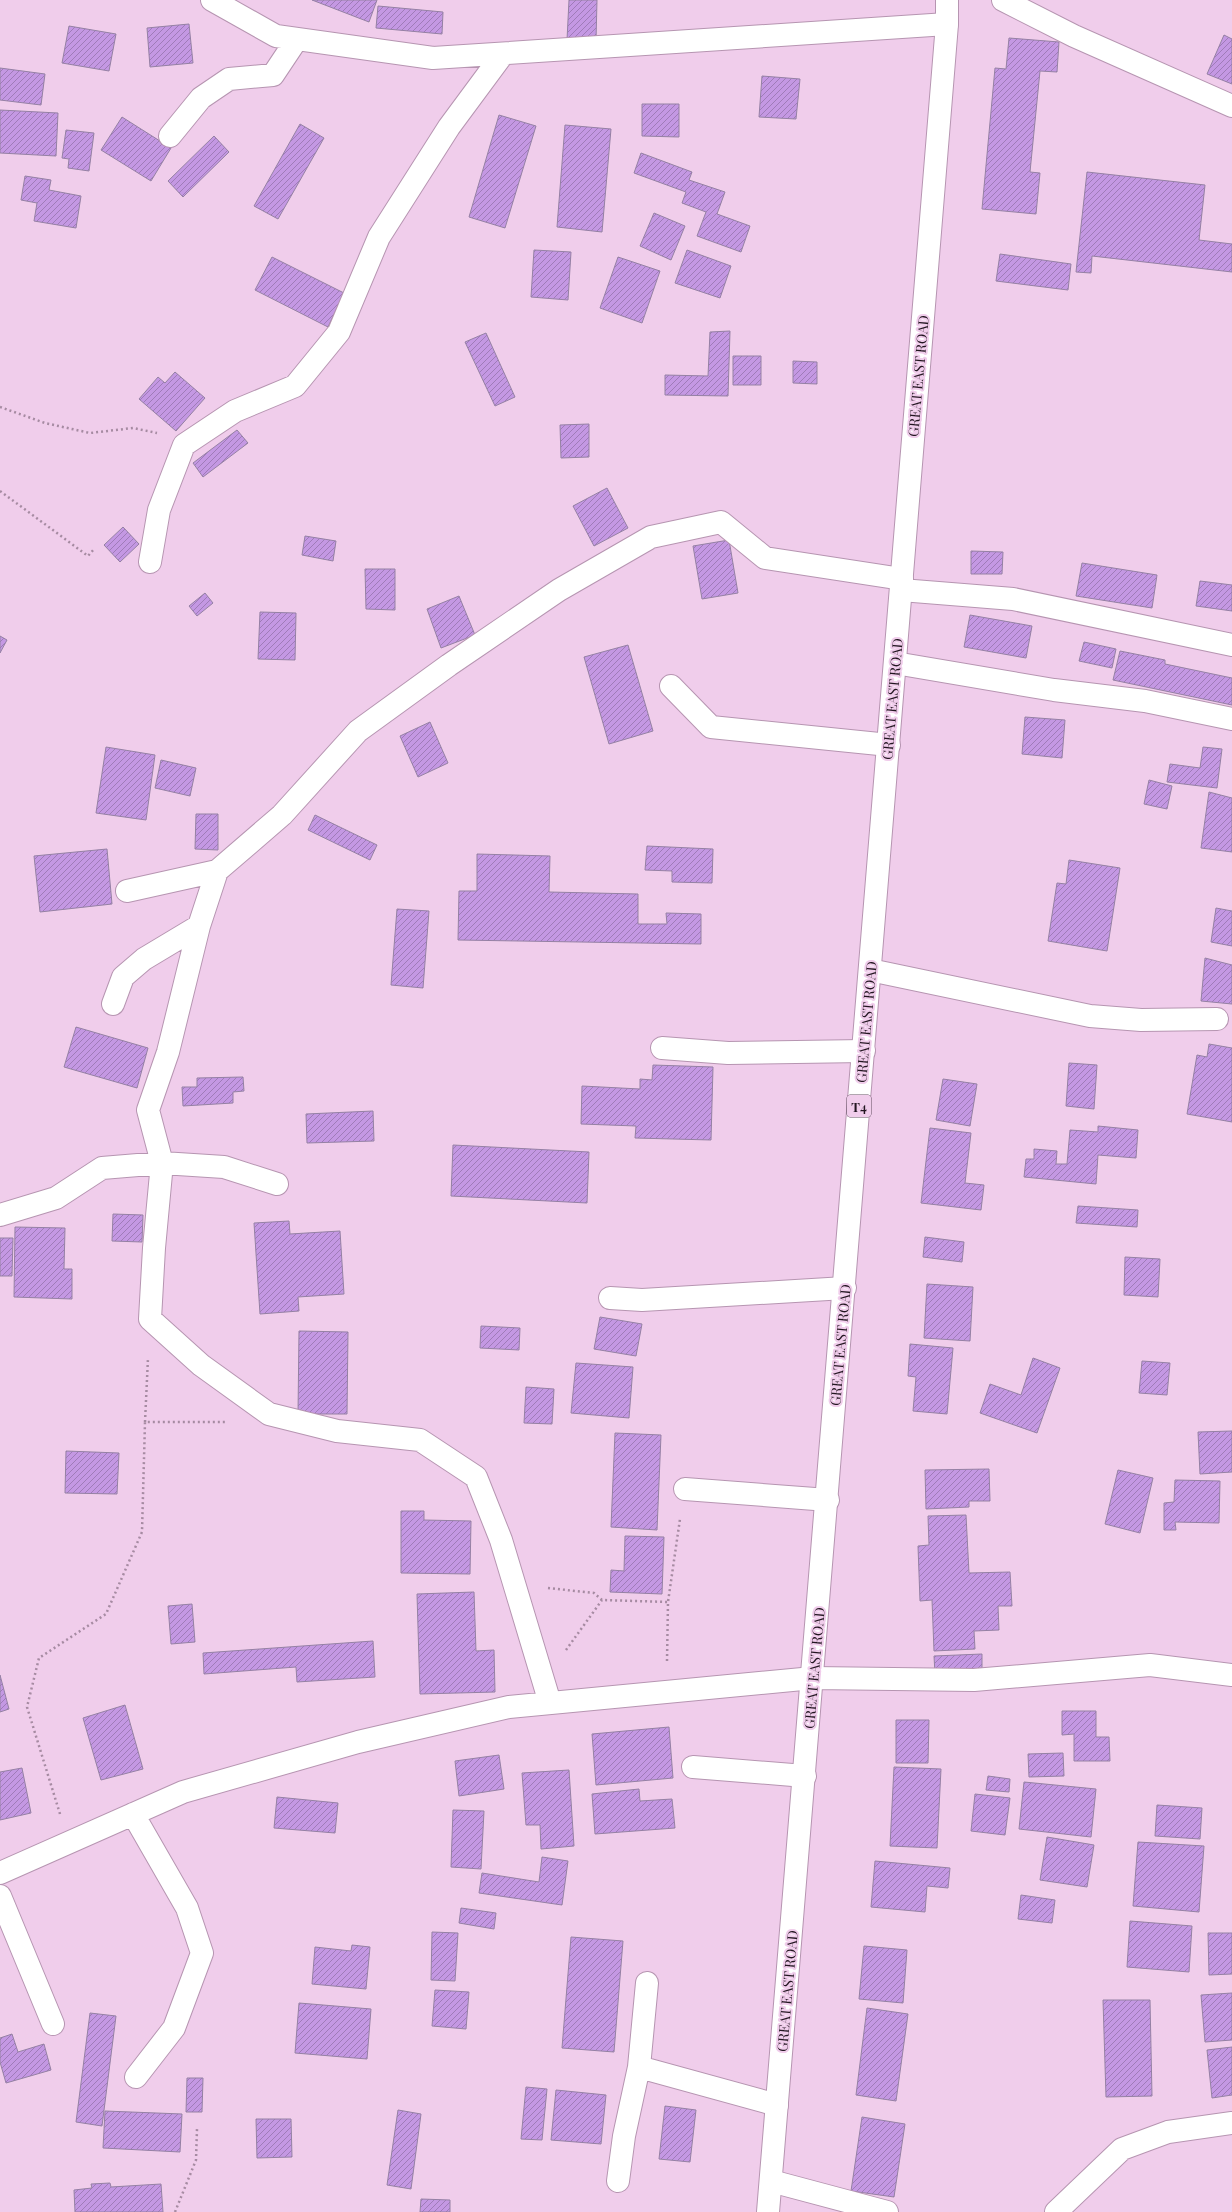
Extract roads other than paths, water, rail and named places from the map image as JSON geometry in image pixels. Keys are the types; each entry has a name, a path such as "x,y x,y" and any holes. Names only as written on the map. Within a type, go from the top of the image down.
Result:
{"main road":[{"path":"212,0 276,36 433,58 947,24"},
{"name":"GREAT EAST ROAD","path":"768,2212 828,1500 889,745 947,24 946,0"},
{"path":"1003,0 1074,36 1232,106"},
{"path":"170,136 201,98 229,80 273,75 297,39"},
{"path":"150,562 159,510 184,444 235,412 295,386 339,332 379,237 450,127 503,54"},
{"path":"127,891 217,871 282,815 358,731 449,665 559,590 651,537 721,522 765,558 901,584 1013,599 1232,645"},
{"path":"895,663 1054,690 1145,701 1232,718"},
{"path":"671,686 711,727 889,745"},
{"path":"217,871 199,926 168,1052 148,1110 162,1163 154,1248 150,1319 201,1365 269,1414 337,1431 420,1440 476,1477 501,1540 550,1703"},
{"path":"113,1004 123,977 144,959 199,926"},
{"path":"870,970 1090,1016 1141,1020 1218,1019"},
{"path":"662,1048 728,1053 864,1051"},
{"path":"0,1215 56,1198 102,1168 162,1163 224,1167 278,1184"},
{"path":"610,1298 642,1300 845,1288"},
{"path":"685,1489 828,1500"},
{"path":"0,1873 183,1792 358,1742 509,1707 813,1678 974,1680 1150,1664 1232,1675"},
{"path":"693,1767 805,1776"},
{"path":"133,1814 187,1908 202,1953 174,2028 136,2077"},
{"path":"0,1896 53,2024"},
{"path":"618,2181 624,2136 639,2067 647,1983"},
{"path":"639,2067 777,2105"},
{"path":"1056,2212 1122,2149 1168,2132 1232,2123"},
{"path":"771,2181 887,2212"}]}
